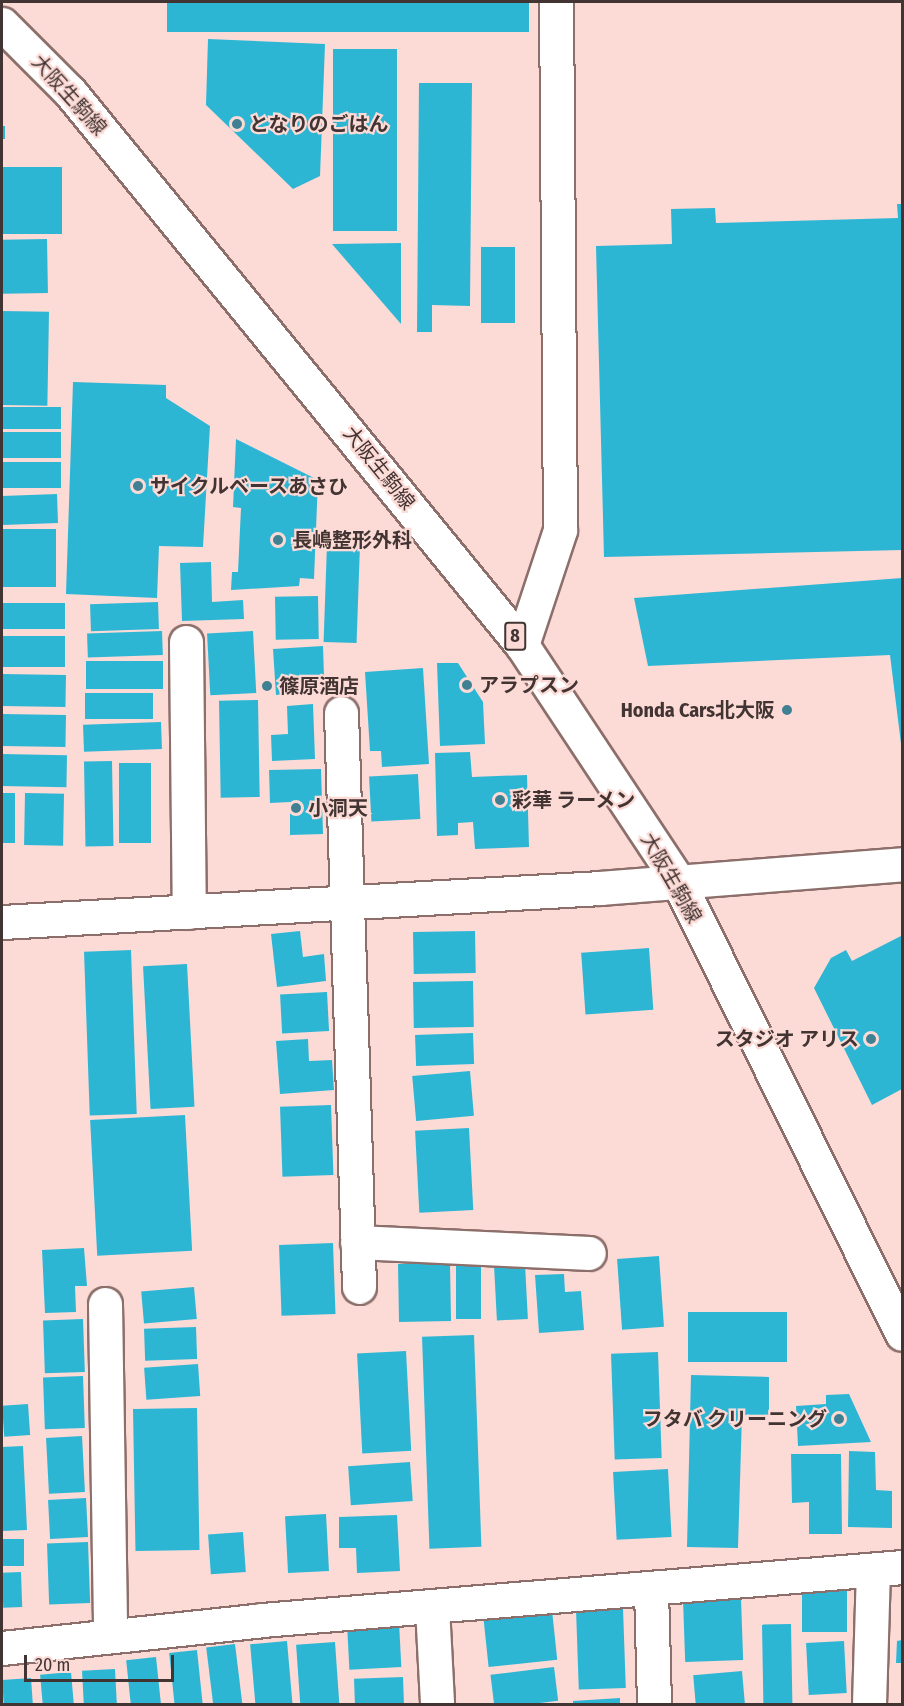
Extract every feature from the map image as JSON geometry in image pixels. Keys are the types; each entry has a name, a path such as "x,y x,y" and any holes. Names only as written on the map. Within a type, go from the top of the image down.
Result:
{"street":[{"path":"522,645 560,530 556,2"},
{"name":"大阪生駒線","path":"5,35 70,92 522,645 678,881 903,1334"},
{"path":"186,642 189,912"},
{"path":"341,713 359,1287"},
{"path":"2,922 347,903 903,864"},
{"path":"357,1242 589,1252"},
{"path":"105,1304 110,1636"},
{"path":"2,1648 432,1607 888,1569 869,1704"},
{"path":"651,1589 654,1704"},
{"path":"432,1607 437,1704"}],"building":[{"path":"167,2 529,2 529,32 167,32"},
{"path":"208,39 325,44 320,176 293,189 206,105"},
{"path":"333,49 397,49 397,231 333,231"},
{"path":"419,83 472,83 470,306 432,305 432,332 417,332"},
{"path":"2,126 5,126 5,139 2,139"},
{"path":"2,167 62,167 62,234 2,234"},
{"path":"897,204 902,204 902,550 604,557 596,246 672,244 671,209 715,208 716,223 898,218"},
{"path":"47,239 48,293 3,294 2,240"},
{"path":"401,243 401,324 332,244"},
{"path":"481,247 515,247 515,323 481,323"},
{"path":"2,311 49,312 47,406 2,405"},
{"name":"サイクルベースあさひ","path":"73,382 166,385 166,398 210,426 203,547 159,546 157,598 66,594"},
{"path":"2,407 61,407 61,429 2,429"},
{"path":"2,432 61,432 61,458 2,458"},
{"name":"長嶋整形外科","path":"236,439 318,480 314,579 300,578 299,586 231,590 232,572 238,572 241,508 233,507"},
{"path":"2,462 61,462 61,488 2,488"},
{"path":"57,494 58,523 3,525 2,496"},
{"path":"2,529 56,529 56,587 2,587"},
{"path":"327,544 360,545 357,643 324,642"},
{"path":"211,562 212,602 243,600 244,619 182,621 180,563"},
{"path":"902,578 902,752 890,655 648,666 634,598"},
{"path":"318,596 319,639 276,640 275,597"},
{"path":"158,602 159,629 91,631 90,604"},
{"path":"2,603 65,603 65,629 2,629"},
{"path":"162,631 163,655 88,658 87,634"},
{"path":"253,631 256,693 210,695 207,633"},
{"path":"2,636 65,636 65,667 2,667"},
{"path":"323,646 324,676 304,677 302,692 276,695 273,649"},
{"path":"86,661 163,661 163,689 86,689"},
{"path":"437,663 458,663 483,702 485,744 440,746"},
{"path":"423,668 429,764 382,767 381,751 370,751 365,672"},
{"path":"2,674 66,675 65,707 2,706"},
{"path":"85,693 153,693 153,719 85,719"},
{"path":"258,700 260,797 221,798 219,701"},
{"path":"313,704 315,759 272,761 271,735 288,734 287,706"},
{"path":"2,714 66,715 65,747 2,746"},
{"path":"161,722 162,749 84,752 83,725"},
{"path":"470,752 472,777 527,775 529,847 475,849 473,822 458,823 458,835 437,836 435,753"},
{"path":"2,754 67,755 66,787 2,786"},
{"path":"84,761 112,761 113,846 85,846"},
{"path":"119,763 151,763 151,843 119,843"},
{"path":"321,769 323,834 290,835 290,802 270,803 269,770"},
{"path":"418,774 420,819 371,822 369,777"},
{"path":"2,793 15,793 15,843 2,843"},
{"path":"25,793 64,794 63,846 24,845"},
{"path":"300,931 303,957 324,954 326,981 277,987 271,934"},
{"path":"475,931 476,973 414,974 413,932"},
{"name":"スタジオ アリス","path":"901,936 902,1089 872,1105 814,988 831,958 846,950 852,961"},
{"path":"649,948 653,1010 585,1015 581,953"},
{"path":"131,950 137,1114 90,1116 84,952"},
{"path":"187,964 194,1107 151,1109 143,966"},
{"path":"473,981 474,1027 414,1028 413,982"},
{"path":"327,992 329,1031 282,1033 280,994"},
{"path":"473,1033 474,1064 416,1066 415,1035"},
{"path":"308,1039 309,1061 332,1060 334,1090 280,1094 276,1041"},
{"path":"470,1071 474,1116 416,1121 412,1076"},
{"path":"331,1105 333,1175 282,1177 280,1107"},
{"path":"185,1115 192,1251 97,1256 90,1120"},
{"path":"469,1128 473,1210 419,1213 415,1131"},
{"path":"333,1243 335,1314 282,1316 279,1245"},
{"path":"84,1248 87,1286 75,1286 76,1312 45,1313 42,1250"},
{"path":"659,1256 664,1327 622,1330 617,1259"},
{"path":"456,1262 481,1262 481,1319 456,1319"},
{"path":"450,1263 451,1321 399,1322 398,1264"},
{"path":"525,1264 528,1319 497,1321 494,1266"},
{"path":"564,1274 565,1292 581,1291 584,1330 539,1333 535,1275"},
{"path":"194,1287 197,1319 144,1323 141,1292"},
{"path":"688,1312 787,1312 787,1362 688,1362"},
{"path":"83,1319 85,1372 45,1373 43,1320"},
{"path":"196,1327 197,1359 145,1361 144,1329"},
{"path":"474,1335 481,1547 429,1549 422,1337"},
{"path":"406,1351 411,1451 362,1453 357,1354"},
{"path":"658,1352 662,1458 615,1460 611,1354"},
{"path":"198,1364 200,1396 146,1400 144,1368"},
{"path":"691,1375 769,1377 769,1415 742,1415 738,1548 687,1547"},
{"path":"83,1376 85,1428 45,1429 43,1377"},
{"path":"849,1394 871,1442 798,1446 796,1406 826,1404 826,1395"},
{"path":"28,1404 30,1435 4,1437 2,1406"},
{"path":"197,1408 199,1550 135,1551 133,1409"},
{"path":"82,1436 85,1492 49,1494 46,1438"},
{"path":"23,1446 27,1530 2,1531 2,1447"},
{"path":"849,1451 875,1452 876,1490 892,1491 892,1528 848,1527"},
{"path":"791,1454 841,1454 842,1534 809,1534 809,1502 792,1503"},
{"path":"410,1462 413,1501 351,1505 348,1466"},
{"path":"668,1469 672,1537 617,1540 613,1472"},
{"path":"86,1498 88,1537 50,1539 48,1500"},
{"path":"326,1514 329,1571 288,1573 285,1516"},
{"path":"397,1515 400,1571 357,1573 356,1548 339,1548 339,1517"},
{"path":"243,1532 246,1572 211,1574 208,1534"},
{"path":"2,1539 24,1539 24,1566 2,1566"},
{"path":"88,1542 90,1603 49,1604 47,1543"},
{"path":"21,1572 22,1607 3,1608 2,1573"},
{"path":"802,1591 847,1591 847,1632 802,1632"},
{"path":"741,1598 743,1660 685,1662 683,1600"},
{"path":"623,1608 626,1688 579,1690 576,1610"},
{"path":"552,1610 557,1660 489,1667 483,1617"},
{"path":"399,1622 401,1667 349,1670 347,1625"},
{"path":"791,1624 792,1704 763,1704 762,1625"},
{"path":"902,1640 902,1663 896,1663 897,1641"},
{"path":"287,1641 292,1704 255,1704 250,1644"},
{"path":"844,1641 847,1693 809,1695 806,1643"},
{"path":"335,1642 339,1704 300,1704 296,1645"},
{"path":"235,1644 242,1704 213,1704 206,1648"},
{"path":"197,1650 203,1704 175,1704 169,1653"},
{"path":"156,1657 161,1704 131,1704 126,1660"},
{"path":"554,1667 558,1701 532,1704 494,1704 490,1675"},
{"path":"115,1669 117,1704 84,1704 82,1671"},
{"path":"742,1671 745,1704 696,1704 693,1675"},
{"path":"71,1672 74,1704 43,1704 40,1675"},
{"path":"403,1677 404,1704 355,1704 354,1679"},
{"path":"31,1678 33,1704 4,1704 2,1680"},
{"path":"620,1698 620,1704 573,1704 573,1701"}],"place":[{"name":"となりのごはん","path":"237,124"},
{"name":"サイクルベースあさひ","path":"138,486"},
{"name":"長嶋整形外科","path":"278,540"},
{"name":"アラプスン","path":"467,685"},
{"name":"篠原酒店","path":"267,686"},
{"name":"Honda Cars北大阪","path":"787,710"},
{"name":"彩華 ラーメン","path":"500,800"},
{"name":"小洞天","path":"296,808"},
{"name":"スタジオ アリス","path":"871,1039"},
{"name":"フタバ クリーニング","path":"839,1419"}]}
